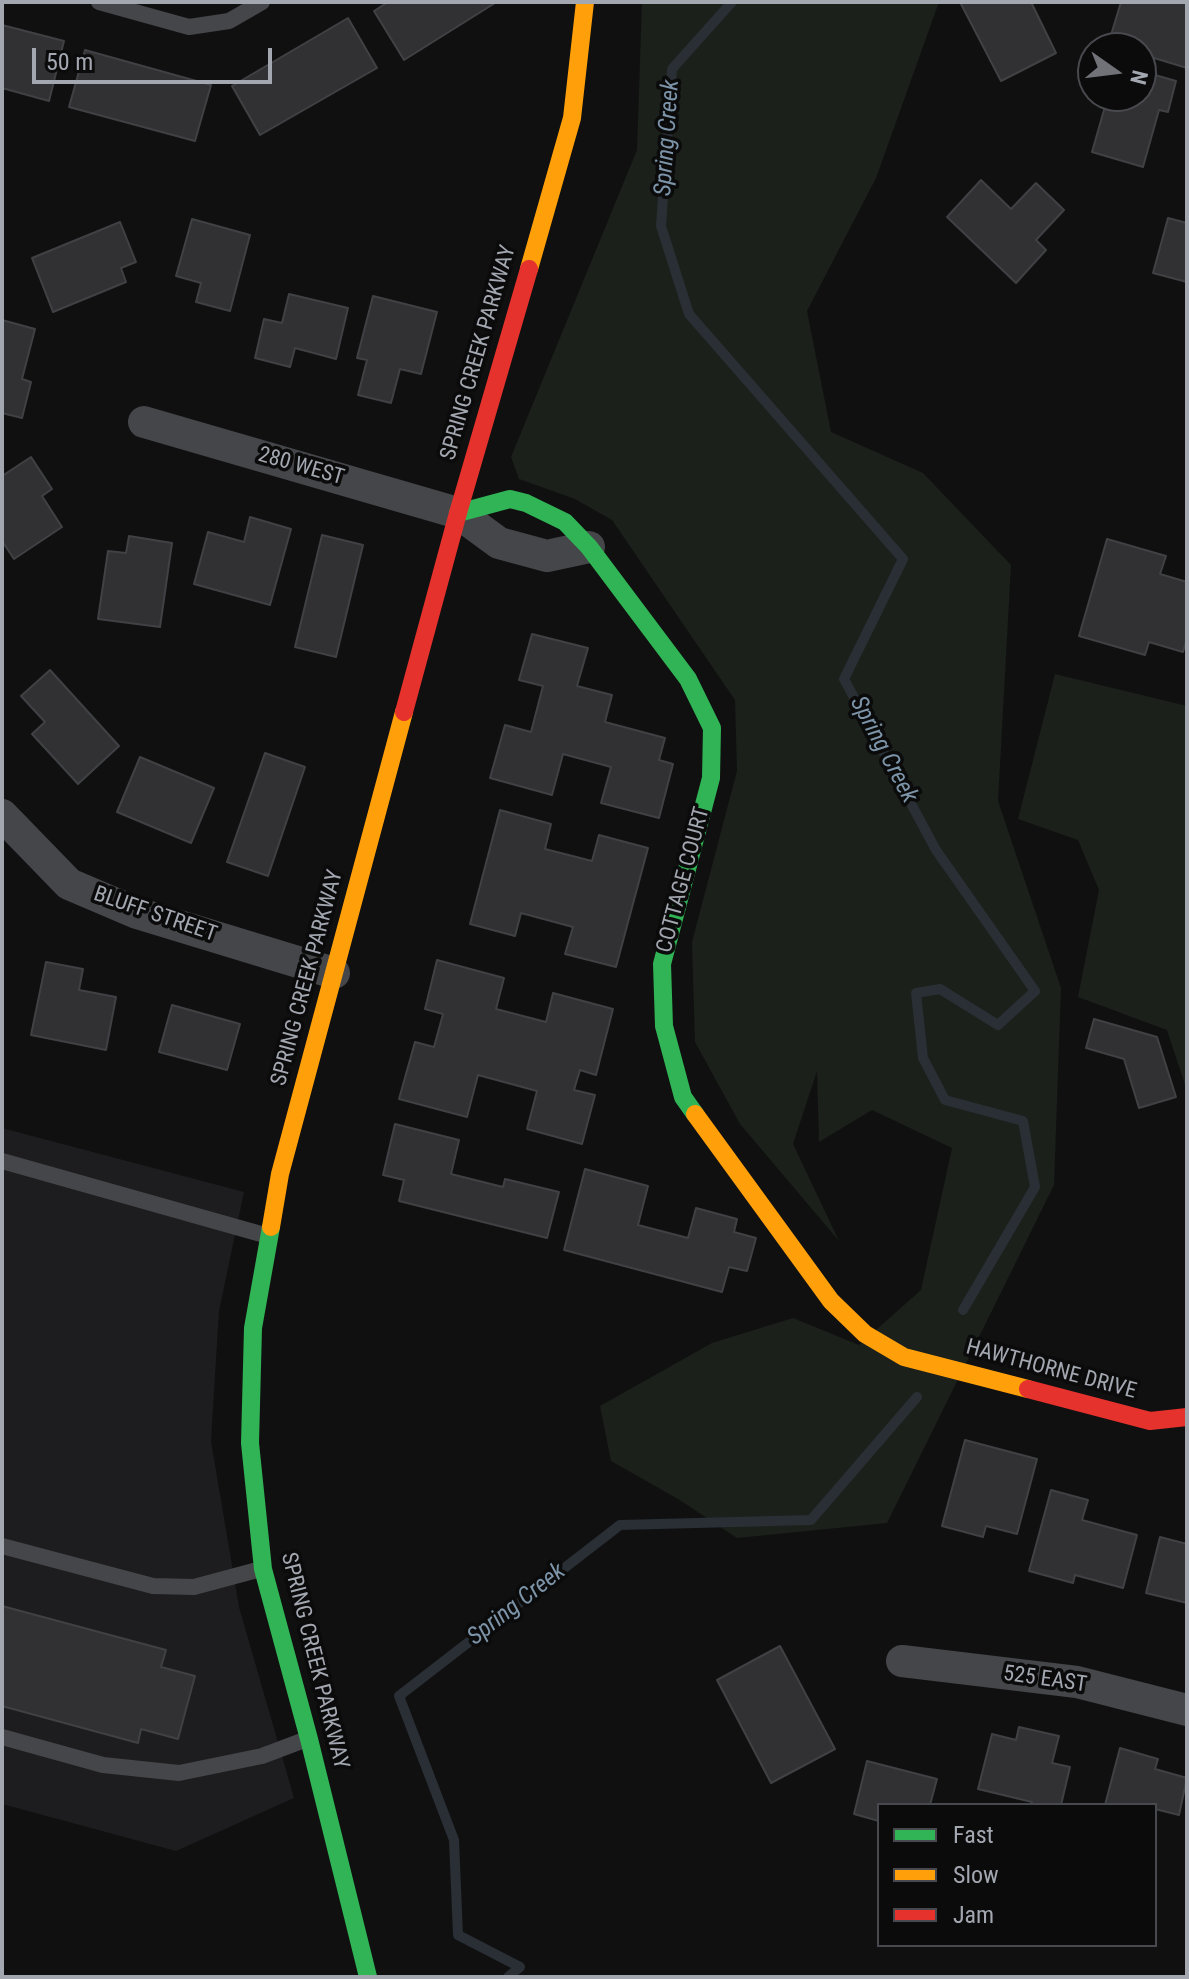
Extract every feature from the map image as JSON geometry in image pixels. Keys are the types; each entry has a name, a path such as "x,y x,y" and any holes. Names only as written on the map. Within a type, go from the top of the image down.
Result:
{"street":[{"name":"SPRING CREEK PARKWAY","path":"368,1977 263,1569 250,1443 253,1328 280,1174 458,513 572,118 585,2"},
{"name":"280 WEST","path":"144,422 458,513"},
{"name":"COTTAGE COURT","path":"458,513 510,499 526,503 565,522 589,547 688,679 712,728 711,778 662,964 664,1026 683,1097 831,1301 865,1334 904,1357"},
{"path":"458,513 499,543 547,556 589,547"},
{"name":"BLUFF STREET","path":"2,815 69,884 137,913 334,973"},
{"name":"HAWTHORNE DRIVE","path":"904,1357 1150,1421 1187,1417"},
{"name":"525 EAST","path":"902,1661 1077,1682 1187,1710"}],"lane":[{"path":"99,2 189,27 229,21 262,2"},
{"path":"2,1161 269,1236"},
{"path":"2,1546 153,1586 194,1587 263,1569"},
{"path":"2,1737 103,1765 179,1773 262,1756 309,1739"}],"shaded area":[{"path":"642,2 939,2 876,178 807,311 831,432 923,473 1011,565 998,801 1061,988 1054,1185 887,1523 737,1538 678,1499 611,1461 600,1406 712,1343 793,1318 859,1345 921,1290 952,1148 872,1110 819,1142 817,1071 793,1144 839,1241 740,1124 695,1042 692,942 737,771 735,700 612,520 575,499 519,479 511,457 637,150"},
{"path":"1055,674 1187,706 1187,1091 1167,1030 1078,997 1099,890 1078,840 1018,819"},
{"path":"2,1128 244,1192 219,1311 211,1441 239,1607 294,1798 176,1851 2,1804"}],"building":[{"path":"388,2 495,3 404,60 374,11"},
{"path":"1031,2 1056,53 1001,81 961,4"},
{"path":"1121,2 1187,2 1187,68 1157,59 1157,32 1112,32"},
{"path":"348,18 377,68 260,135 232,86"},
{"path":"2,25 64,41 49,101 2,88"},
{"path":"85,50 211,85 195,141 69,107"},
{"path":"1157,76 1176,81 1168,112 1159,110 1143,167 1092,152 1103,112 1157,112"},
{"path":"981,180 1011,209 1036,183 1064,210 1036,240 1046,250 1016,283 947,217"},
{"path":"1168,218 1187,223 1187,282 1153,273"},
{"path":"192,219 250,235 230,311 196,302 201,283 176,276"},
{"path":"120,222 136,262 121,268 126,282 53,312 32,258"},
{"path":"289,294 348,308 336,359 295,348 290,367 255,358 264,319 282,323"},
{"path":"373,296 437,312 421,374 400,369 391,403 358,395 367,360 357,358"},
{"path":"2,320 35,329 22,379 31,382 22,418 2,413"},
{"path":"31,457 52,489 42,496 62,527 14,559 2,541 2,476"},
{"path":"250,517 291,529 270,605 194,584 208,532 244,542"},
{"path":"322,535 363,545 336,657 295,647"},
{"path":"129,536 172,543 160,627 98,619 108,551 126,553"},
{"path":"1107,539 1166,556 1160,574 1187,582 1187,638 1183,652 1149,642 1145,655 1079,636"},
{"path":"532,634 588,648 577,686 612,695 605,722 665,738 659,760 673,764 659,818 601,803 611,767 563,754 552,795 490,778 505,725 531,732 543,686 519,680"},
{"path":"50,670 119,746 78,784 32,734 45,722 21,696"},
{"path":"265,753 305,767 268,876 227,862"},
{"path":"140,757 214,788 191,843 117,812"},
{"path":"500,810 551,824 545,849 592,861 599,835 648,848 616,967 565,954 573,927 521,913 515,936 470,924"},
{"path":"437,960 504,978 496,1009 546,1022 553,993 613,1009 596,1075 580,1070 574,1090 595,1095 582,1144 527,1129 537,1091 478,1075 467,1117 399,1099 415,1042 434,1047 443,1014 425,1009"},
{"path":"46,962 83,969 79,990 116,997 106,1050 31,1035"},
{"path":"172,1005 240,1024 227,1070 159,1052"},
{"path":"1094,1019 1157,1037 1176,1097 1139,1108 1124,1059 1086,1048"},
{"path":"395,1124 459,1140 451,1174 503,1187 505,1179 559,1192 547,1238 399,1201 404,1180 383,1175"},
{"path":"585,1169 648,1186 638,1225 688,1238 696,1208 737,1219 734,1232 756,1238 747,1271 729,1267 722,1292 564,1250"},
{"path":"965,1440 1037,1459 1017,1534 986,1526 983,1537 942,1526"},
{"path":"1051,1490 1088,1500 1082,1520 1137,1535 1123,1588 1075,1575 1073,1583 1029,1571"},
{"path":"1160,1537 1187,1544 1187,1603 1146,1593"},
{"path":"2,1606 166,1650 161,1667 195,1676 178,1739 141,1729 138,1743 2,1706"},
{"path":"780,1646 835,1749 771,1783 717,1680"},
{"path":"1019,1727 1059,1736 1052,1763 1070,1767 1061,1803 1032,1803 978,1789 992,1734 1016,1740"},
{"path":"1120,1748 1158,1759 1155,1769 1187,1778 1179,1815 1157,1810 1157,1803 1106,1803"},
{"path":"867,1761 937,1779 931,1803 877,1803 877,1820 854,1814"}],"waterway":[{"name":"Spring Creek","path":"732,2 672,69 661,226 689,314 903,559 844,679 936,850 1035,991 998,1025 940,989 916,993 923,1058 945,1100 1023,1121 1035,1187 963,1310"},
{"name":"Spring Creek","path":"508,1977 520,1967 458,1935 454,1840 399,1696 620,1525 811,1520 917,1397"}],"traffic: fast":[{"path":"458,513 510,499 526,503 565,522 589,547 688,679 712,728 711,778 662,964 664,1026 683,1097 695,1114"},
{"path":"271,1227 253,1328 250,1443 263,1569 368,1977"}],"traffic: slow":[{"path":"529,269 572,118 585,2"},
{"path":"271,1227 280,1174 404,712"},
{"path":"695,1114 831,1301 865,1334 904,1357 1028,1389"}],"traffic: jam":[{"path":"404,712 529,269"},
{"path":"1028,1389 1150,1421 1187,1417"}]}
